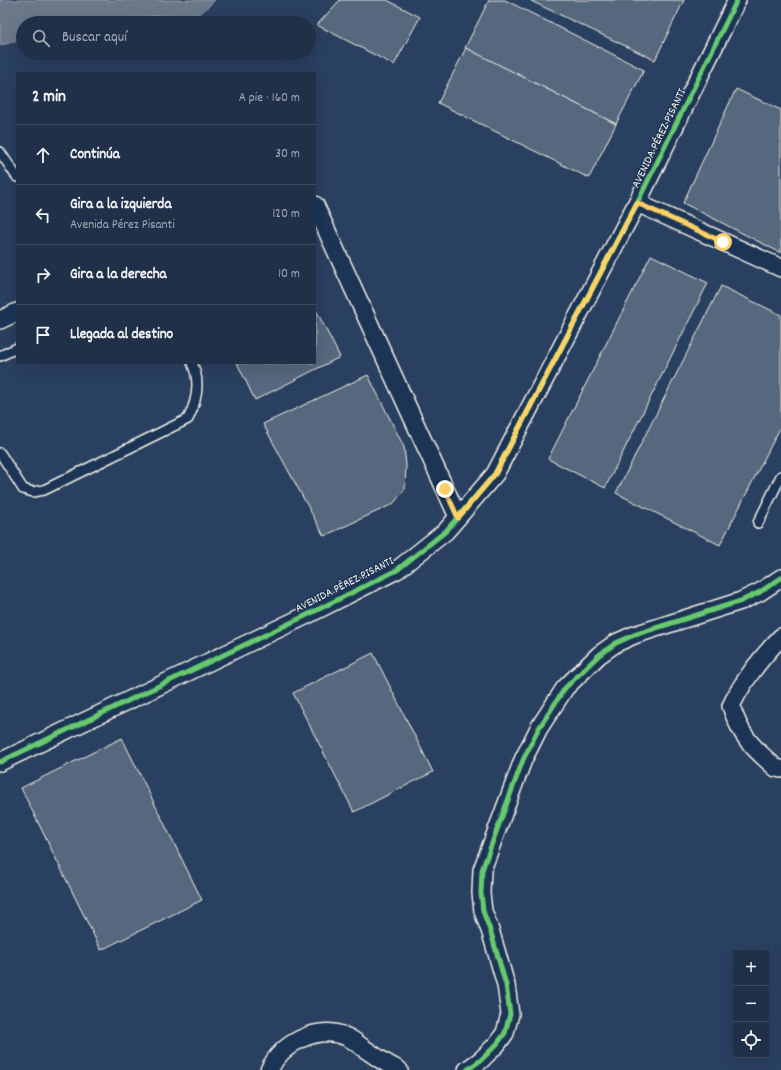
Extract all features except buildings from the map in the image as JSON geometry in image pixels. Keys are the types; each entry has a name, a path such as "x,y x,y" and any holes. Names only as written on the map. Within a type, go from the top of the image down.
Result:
{"street":[{"name":"AVENIDA PÉREZ PISANTI","path":"0,762 307,615 397,570 446,532 495,474 637,203 737,0"},
{"path":"637,203 781,268"},
{"path":"316,207 458,518"},
{"path":"0,320 16,312"},
{"path":"467,1070 481,1060 497,1044 505,1033 510,1014 506,985 483,911 481,893 482,870 523,760 539,728 565,688 599,655 616,643 741,601 760,592 781,578"},
{"path":"781,637 762,657 740,688 731,706 737,725 750,744 776,768 781,769"},
{"path":"269,1070 275,1058 290,1045 307,1035 326,1033 347,1037 386,1063 400,1070"}],"lane":[{"path":"0,152 16,176"},
{"path":"0,356 16,348"},
{"path":"0,453 23,489 33,492 44,490 188,420 194,408 197,390 197,374 192,364"},
{"path":"758,523 781,476"}],"water":[{"path":"0,0 215,0 199,15 16,16 16,42 0,45"}],"cycle path":[{"path":"0,762 307,615 397,570 446,531 495,474 637,203 737,0"},
{"path":"467,1070 481,1060 497,1044 505,1033 510,1014 506,985 483,911 481,893 482,870 523,760 539,728 565,688 599,655 616,643 634,635 741,601 760,592 781,578"}],"route":[{"path":"445,489 458,518 495,474 637,203 723,242"}]}
